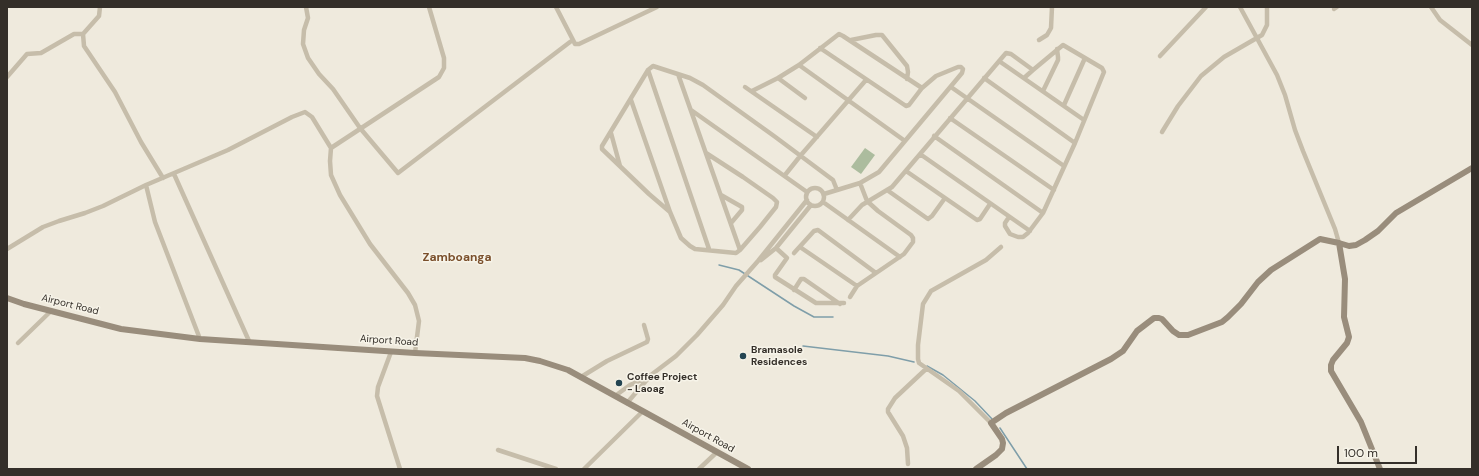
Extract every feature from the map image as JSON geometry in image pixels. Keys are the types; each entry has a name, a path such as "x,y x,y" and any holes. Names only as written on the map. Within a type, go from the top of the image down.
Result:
{"street":[{"path":"100,7 99,16 83,34 84,46 115,92 163,178"},
{"path":"306,7 308,18 304,30 303,44 305,52 314,68 333,89 360,128 396,172 400,172 551,55 573,40"},
{"path":"331,148 440,77 442,74 444,58 429,7"},
{"path":"556,7 575,44 579,44 657,7"},
{"path":"1039,40 1047,35 1051,28 1052,7"},
{"path":"1160,56 1206,7"},
{"path":"1240,7 1280,82 1295,130 1335,229 1345,279 1344,308 1349,337 1347,343 1333,360 1331,371 1361,422 1380,469"},
{"path":"1162,132 1178,106 1201,76 1224,57 1264,33 1267,25 1267,7"},
{"path":"1431,7 1440,20 1472,45"},
{"path":"7,77 27,54 41,53 74,34 83,34"},
{"path":"752,91 778,78 799,65 839,34 851,40 922,88"},
{"path":"851,40 876,35 883,36 907,66 907,79"},
{"path":"1009,217 1005,226 1012,235 1018,237 1023,236 1030,231 1043,213 1075,143 1104,72 1102,68 1065,45 1024,78"},
{"path":"820,48 906,106 909,105 922,88 936,76 961,67 963,69 962,73 951,87 879,172 860,183 824,194"},
{"path":"1043,91 1058,60 1057,50"},
{"path":"848,220 859,207 887,190 906,171 934,136 1007,52 1033,70"},
{"path":"1064,105 1086,58"},
{"path":"999,61 1084,120"},
{"path":"799,65 905,141"},
{"path":"670,212 602,149 602,146 648,70 653,66 690,78 703,86 801,155 833,180 837,190"},
{"path":"648,70 709,249"},
{"path":"678,74 740,250"},
{"path":"778,78 805,98"},
{"path":"984,78 1075,143"},
{"path":"785,175 866,80"},
{"path":"745,87 817,137"},
{"path":"951,87 1064,166"},
{"path":"630,100 670,212 684,242 695,249 709,249 733,254 740,250 776,207 777,202 743,177 706,153"},
{"path":"691,110 807,192"},
{"path":"7,249 43,227 85,214 146,185 228,150 301,112 307,113 312,117 331,148 331,175 340,195 370,244 408,293 417,311 419,321 415,353"},
{"path":"950,118 1054,190"},
{"path":"611,133 620,166"},
{"path":"934,136 1043,213"},
{"path":"920,154 1030,231"},
{"path":"991,423 1006,413 1111,359 1122,351 1136,331 1149,320 1154,318 1162,319 1173,332 1179,335 1188,335 1216,325 1228,318 1258,282 1271,270 1317,240 1324,240 1349,246 1356,245 1378,231 1396,213 1472,168"},
{"path":"906,171 976,220 980,219 990,204"},
{"path":"174,174 249,341"},
{"path":"850,297 857,286 904,254 911,245 913,238 867,201 860,183"},
{"path":"146,185 155,222 200,339"},
{"path":"812,188 822,190 824,194 823,202 819,206 811,205 806,196 807,192 812,188"},
{"path":"887,190 928,219 932,216 944,198"},
{"path":"721,195 742,207 742,210 731,223"},
{"path":"615,396 630,385 651,375 676,356 689,343 723,305 736,286 807,200"},
{"path":"823,202 900,257"},
{"path":"758,261 776,248 811,205"},
{"path":"789,223 794,227"},
{"path":"794,253 814,231 818,230 876,273"},
{"path":"800,247 857,286"},
{"path":"976,469 1002,449 1002,438 991,423 959,391 919,363 917,355 923,304 927,295 934,288 986,260 1001,247"},
{"path":"776,248 787,258 774,276 794,290 816,303 842,304 804,279 801,279 794,290"},
{"name":"Airport Road","path":"7,298 50,311 121,329 200,339 249,341 391,352 525,358 555,365 581,377 748,469"},
{"path":"18,343 50,311"},
{"path":"581,377 607,361 647,342 648,339 644,325"},
{"path":"391,352 376,396 400,469"},
{"path":"908,464 907,448 903,436 888,412 888,408 895,398 926,369"},
{"path":"627,403 651,375"},
{"path":"584,469 642,411"},
{"path":"498,450 556,469"},
{"path":"699,469 717,452"}],"green space":[{"path":"865,148 875,155 861,174 851,167"}],"waterway":[{"path":"719,265 739,270 794,306 814,317 833,317"},
{"path":"803,346 888,356 914,362"},
{"path":"927,366 943,375 975,401 992,419"},
{"path":"1000,428 1027,469"}],"place":[{"name":"Bramasole Residences","path":"743,356"},
{"name":"Coffee Project - Laoag","path":"619,383"}],"district":[{"name":"Zamboanga","path":"457,258"}]}
